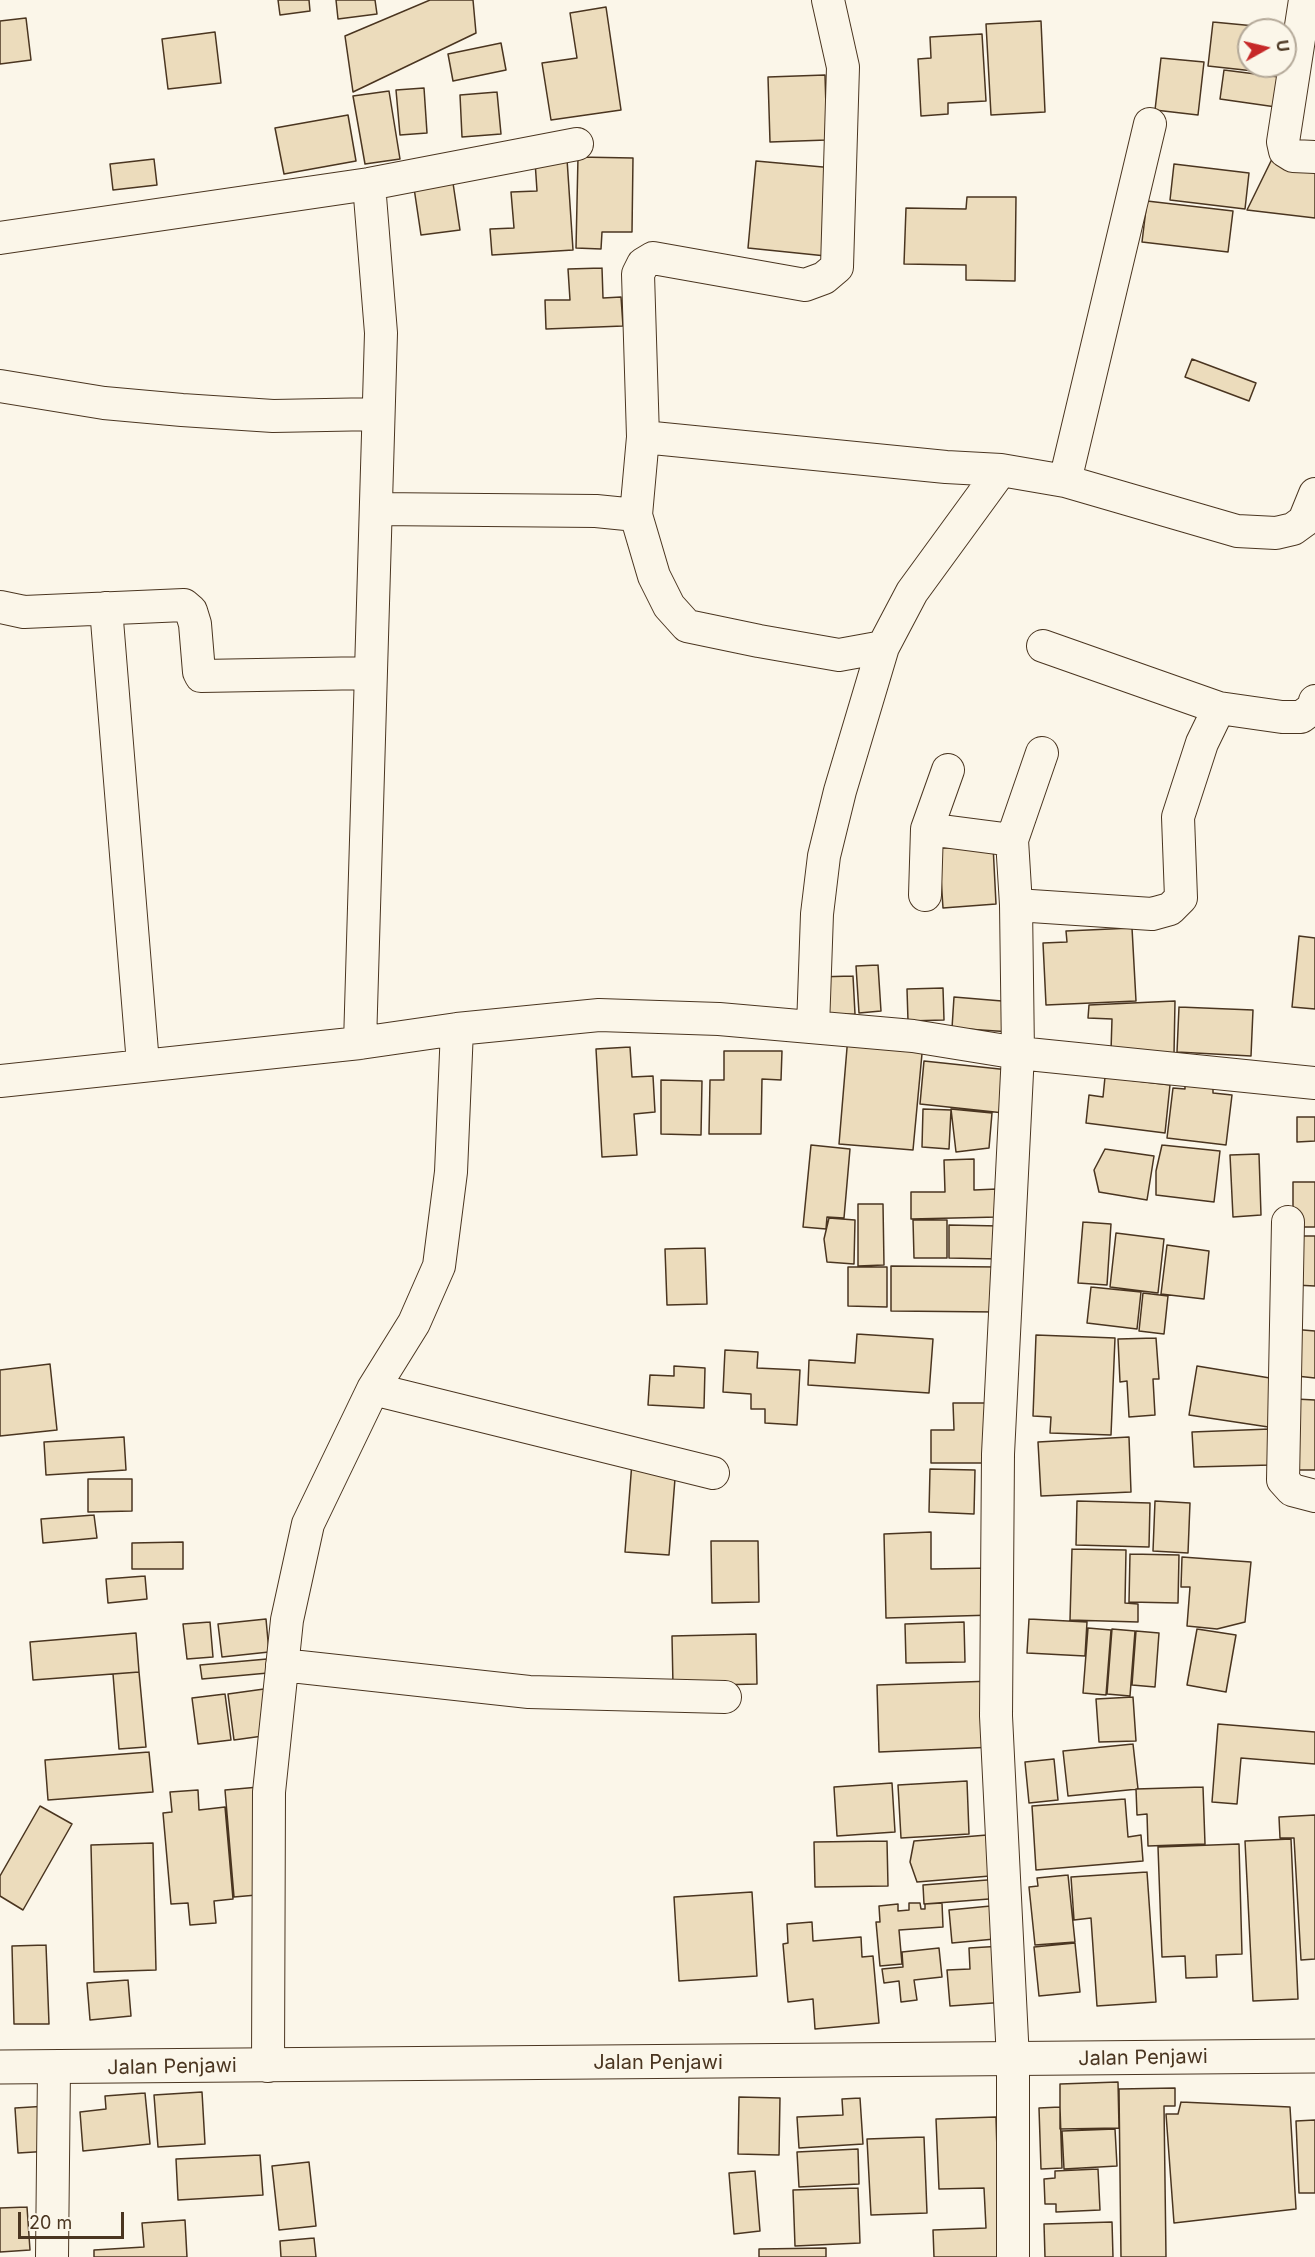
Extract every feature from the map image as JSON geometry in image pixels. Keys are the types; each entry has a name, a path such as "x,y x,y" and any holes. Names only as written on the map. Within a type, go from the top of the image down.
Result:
{"street":[{"path":"828,0 843,67 837,267 824,278 805,285 653,258 643,264 638,274 643,437 636,515 654,576 669,606 687,627 839,655 883,647"},
{"path":"1305,0 1283,142 1285,151 1293,156 1315,157"},
{"path":"1065,482 1150,124"},
{"path":"0,238 369,184 577,144"},
{"path":"360,1043 381,333 369,184"},
{"path":"0,386 104,403 182,410 273,416 378,414"},
{"path":"643,437 946,467 1001,470 1065,482 1237,531 1276,533 1293,529 1304,521 1315,494"},
{"path":"813,1027 817,914 824,856 840,791 883,647 912,592 1001,470"},
{"path":"376,509 596,512 636,515"},
{"path":"0,607 24,612 184,605 191,611 195,624 201,676 370,673"},
{"path":"106,608 144,1064"},
{"path":"1043,646 1219,708 1282,717 1301,717 1313,708 1315,701"},
{"path":"1016,905 1152,914 1170,909 1181,898 1178,817 1202,743 1219,708"},
{"path":"1013,2257 1013,2060 996,1716 998,1454 1018,1053 1016,905 1012,840 1042,753"},
{"path":"925,895 927,829 948,770"},
{"path":"927,829 1012,840"},
{"path":"0,1081 599,1015 719,1019 913,1036 1018,1053 1315,1083"},
{"path":"267,2066 269,1792 287,1620 308,1524 373,1389 414,1323 439,1266 451,1172 457,1029"},
{"path":"1288,1222 1283,1480 1292,1490 1315,1496"},
{"path":"373,1389 713,1473"},
{"path":"282,1665 529,1692 725,1697"},
{"name":"Jalan Penjawi","path":"0,2067 1315,2056"},
{"path":"52,2257 54,2068"}],"building":[{"path":"278,0 309,0 310,11 280,15"},
{"path":"336,0 375,0 377,14 338,19"},
{"path":"430,0 473,0 476,33 353,92 345,36"},
{"path":"606,7 621,110 551,120 542,63 577,58 570,13"},
{"path":"26,18 31,60 0,64 0,21"},
{"path":"1041,21 1045,112 991,115 986,24"},
{"path":"1213,22 1237,24 1237,69 1208,66"},
{"path":"215,32 221,83 168,89 162,39"},
{"path":"982,34 986,101 948,103 948,114 921,116 918,59 931,58 930,37"},
{"path":"501,43 506,70 453,81 448,54"},
{"path":"1161,58 1204,62 1198,115 1155,110"},
{"path":"1224,70 1237,72 1237,78 1287,78 1283,108 1220,99"},
{"path":"825,75 827,140 770,142 768,77"},
{"path":"424,88 427,133 400,135 396,90"},
{"path":"389,91 400,159 365,164 353,96"},
{"path":"497,92 501,134 462,137 460,95"},
{"path":"348,115 356,161 284,174 275,128"},
{"path":"578,157 633,158 632,232 602,232 601,249 576,248"},
{"path":"154,159 157,185 113,190 110,164"},
{"path":"567,159 573,250 492,255 490,229 514,228 511,192 537,191 535,161"},
{"path":"1272,159 1315,162 1315,218 1247,210"},
{"path":"756,161 834,168 826,256 748,248"},
{"path":"1174,164 1249,173 1245,209 1170,200"},
{"path":"453,183 460,230 421,235 414,188"},
{"path":"967,197 1016,197 1015,281 966,280 966,265 904,264 906,208 966,209"},
{"path":"1147,201 1233,211 1228,252 1142,242"},
{"path":"602,268 603,298 621,297 623,326 546,329 545,300 570,300 568,269"},
{"path":"1192,359 1256,383 1249,401 1185,377"},
{"path":"993,845 996,904 943,908 941,878 929,849"},
{"path":"1132,928 1136,1001 1046,1005 1043,943 1067,942 1066,931"},
{"path":"1299,936 1315,938 1315,1009 1292,1007"},
{"path":"878,965 881,1011 859,1013 856,966"},
{"path":"853,976 855,1014 829,1015 816,977"},
{"path":"943,988 944,1020 908,1021 907,989"},
{"path":"954,997 1014,1002 1011,1032 952,1028"},
{"path":"1175,1001 1174,1054 1111,1051 1112,1019 1088,1018 1089,1005"},
{"path":"1179,1007 1253,1010 1251,1056 1177,1052"},
{"path":"848,1036 923,1043 913,1150 839,1144"},
{"path":"630,1047 632,1077 653,1076 655,1112 634,1114 637,1155 602,1157 596,1049"},
{"path":"724,1051 782,1051 781,1080 762,1079 761,1134 709,1134 710,1080 724,1080"},
{"path":"924,1061 1009,1070 1004,1113 920,1104"},
{"path":"1105,1077 1170,1085 1165,1133 1086,1123 1089,1095 1103,1097"},
{"path":"661,1080 702,1081 701,1135 661,1134"},
{"path":"1185,1081 1213,1084 1213,1093 1232,1095 1226,1145 1167,1138 1173,1088 1185,1089"},
{"path":"923,1109 951,1110 949,1149 922,1147"},
{"path":"951,1109 992,1113 989,1148 956,1152"},
{"path":"1297,1117 1315,1117 1315,1141 1297,1142"},
{"path":"811,1145 850,1149 844,1218 827,1217 826,1229 803,1227"},
{"path":"1162,1145 1220,1151 1214,1202 1156,1195 1156,1171"},
{"path":"1105,1149 1154,1156 1147,1200 1099,1192 1094,1170"},
{"path":"1259,1154 1261,1215 1233,1217 1230,1155"},
{"path":"974,1159 974,1190 997,1189 998,1217 911,1219 911,1192 945,1192 944,1160"},
{"path":"1293,1182 1315,1182 1315,1227 1293,1227"},
{"path":"858,1204 883,1204 884,1265 858,1266"},
{"path":"829,1218 855,1220 854,1264 827,1262 824,1239"},
{"path":"913,1220 947,1220 947,1258 914,1258"},
{"path":"1083,1222 1111,1224 1107,1285 1078,1283"},
{"path":"949,1225 1000,1226 1000,1259 949,1258"},
{"path":"1116,1233 1164,1239 1158,1293 1110,1287"},
{"path":"1296,1236 1315,1236 1315,1286 1295,1285"},
{"path":"1167,1245 1209,1251 1204,1299 1161,1294"},
{"path":"705,1248 707,1304 667,1305 665,1249"},
{"path":"891,1266 998,1267 997,1312 891,1311"},
{"path":"848,1267 887,1267 887,1307 848,1306"},
{"path":"1091,1287 1141,1292 1137,1329 1087,1323"},
{"path":"1143,1293 1168,1296 1164,1334 1139,1331"},
{"path":"1291,1329 1315,1331 1315,1378 1287,1375"},
{"path":"857,1334 933,1339 929,1393 808,1385 809,1360 855,1363"},
{"path":"1036,1335 1115,1338 1111,1435 1050,1433 1051,1417 1033,1416"},
{"path":"1156,1338 1159,1379 1153,1379 1155,1415 1129,1417 1127,1381 1120,1382 1118,1339"},
{"path":"725,1350 758,1352 757,1368 800,1370 797,1425 765,1423 765,1409 751,1409 751,1394 723,1392"},
{"path":"50,1364 57,1430 0,1436 0,1370"},
{"path":"674,1366 705,1368 704,1408 648,1405 650,1375 674,1376"},
{"path":"1197,1366 1282,1380 1275,1428 1189,1415"},
{"path":"1296,1399 1315,1400 1315,1470 1294,1470"},
{"path":"953,1403 997,1403 997,1463 931,1463 931,1430 954,1430"},
{"path":"1270,1429 1271,1465 1194,1467 1192,1432"},
{"path":"124,1437 126,1470 46,1475 44,1442"},
{"path":"1129,1437 1131,1492 1041,1496 1038,1442"},
{"path":"632,1462 676,1466 669,1555 625,1552"},
{"path":"930,1469 975,1470 974,1514 929,1512"},
{"path":"88,1479 132,1479 132,1511 88,1512"},
{"path":"1077,1501 1150,1503 1149,1547 1076,1545"},
{"path":"1155,1501 1190,1503 1188,1553 1153,1551"},
{"path":"94,1515 97,1538 43,1543 41,1519"},
{"path":"931,1532 931,1569 993,1568 994,1615 886,1618 884,1534"},
{"path":"711,1541 758,1541 759,1602 712,1603"},
{"path":"183,1542 183,1569 132,1569 132,1543"},
{"path":"1072,1549 1126,1550 1125,1603 1138,1604 1138,1622 1070,1620"},
{"path":"1130,1554 1179,1555 1178,1603 1129,1602"},
{"path":"1182,1557 1251,1562 1245,1622 1217,1629 1187,1626 1190,1587 1181,1587"},
{"path":"145,1576 147,1599 108,1603 106,1579"},
{"path":"266,1619 269,1652 222,1657 218,1624"},
{"path":"1029,1619 1087,1622 1085,1656 1027,1653"},
{"path":"210,1622 213,1657 187,1659 183,1624"},
{"path":"964,1622 965,1662 906,1663 905,1624"},
{"path":"1088,1628 1111,1630 1106,1695 1083,1693"},
{"path":"1112,1629 1135,1631 1130,1696 1107,1694"},
{"path":"1197,1629 1236,1635 1226,1692 1187,1685"},
{"path":"1136,1631 1159,1633 1155,1687 1132,1685"},
{"path":"136,1633 139,1672 33,1680 30,1642"},
{"path":"756,1634 757,1684 673,1686 672,1636"},
{"path":"267,1659 268,1673 202,1679 200,1665"},
{"path":"139,1672 146,1747 119,1749 113,1674"},
{"path":"993,1681 995,1747 879,1752 877,1685"},
{"path":"264,1689 270,1735 234,1740 228,1694"},
{"path":"225,1694 231,1740 198,1744 192,1698"},
{"path":"1133,1697 1136,1741 1099,1742 1096,1699"},
{"path":"1218,1724 1315,1732 1315,1764 1241,1758 1237,1804 1212,1802"},
{"path":"1133,1744 1138,1789 1068,1796 1063,1751"},
{"path":"149,1752 153,1792 48,1800 45,1760"},
{"path":"1054,1759 1058,1800 1029,1803 1025,1762"},
{"path":"967,1781 969,1834 901,1838 898,1785"},
{"path":"892,1783 895,1832 837,1836 834,1787"},
{"path":"259,1787 268,1894 234,1897 225,1790"},
{"path":"1203,1787 1205,1844 1148,1846 1147,1814 1137,1815 1136,1789"},
{"path":"198,1790 199,1810 225,1807 233,1899 214,1901 216,1923 190,1925 188,1903 171,1904 163,1813 172,1812 170,1792"},
{"path":"1125,1799 1128,1837 1141,1835 1143,1861 1036,1870 1032,1806"},
{"path":"40,1806 72,1824 23,1910 0,1896 0,1876"},
{"path":"1315,1815 1315,1959 1301,1960 1294,1838 1280,1838 1279,1817"},
{"path":"987,1835 990,1876 917,1882 910,1862 914,1841"},
{"path":"1291,1839 1298,1999 1253,2001 1245,1841"},
{"path":"887,1841 888,1886 815,1887 814,1842"},
{"path":"153,1843 156,1970 94,1972 91,1845"},
{"path":"1239,1844 1242,1954 1216,1955 1217,1977 1186,1978 1185,1956 1162,1957 1158,1847"},
{"path":"1147,1872 1156,2002 1097,2006 1091,1918 1074,1920 1071,1877"},
{"path":"1068,1875 1075,1942 1035,1945 1029,1887 1038,1886 1037,1878"},
{"path":"1000,1879 1002,1898 924,1904 923,1885"},
{"path":"752,1892 757,1976 679,1981 674,1897"},
{"path":"909,1903 920,1903 921,1909 925,1909 925,1904 942,1903 943,1927 899,1930 902,1964 880,1966 876,1922 880,1922 879,1906 898,1904 898,1911 909,1910"},
{"path":"1001,1905 1005,1938 952,1943 949,1910"},
{"path":"812,1922 813,1941 861,1937 862,1957 873,1956 879,2023 815,2029 813,1999 788,2002 783,1944 788,1943 787,1924"},
{"path":"1075,1943 1080,1992 1039,1996 1034,1947"},
{"path":"46,1945 49,2024 14,2024 12,1946"},
{"path":"1003,1946 1007,2002 950,2006 947,1970 970,1969 969,1948"},
{"path":"939,1948 942,1977 914,1980 917,2000 901,2002 899,1981 884,1983 882,1969 903,1967 902,1952"},
{"path":"128,1980 131,2016 90,2020 87,1983"},
{"path":"1118,2082 1119,2128 1060,2129 1060,2084"},
{"path":"1175,2088 1175,2106 1164,2106 1166,2257 1121,2257 1119,2089"},
{"path":"202,2092 205,2144 158,2147 154,2095"},
{"path":"145,2093 150,2144 83,2151 80,2112 106,2109 105,2096"},
{"path":"739,2097 780,2098 779,2155 738,2154"},
{"path":"860,2098 863,2144 799,2148 797,2117 843,2115 842,2099"},
{"path":"1181,2102 1290,2107 1296,2209 1174,2223 1166,2114 1178,2114"},
{"path":"48,2106 51,2151 18,2153 15,2108"},
{"path":"1060,2107 1062,2168 1041,2169 1039,2108"},
{"path":"996,2117 998,2185 1011,2257 934,2257 933,2230 986,2228 984,2188 939,2189 936,2119"},
{"path":"1315,2120 1315,2193 1299,2193 1296,2121"},
{"path":"1115,2129 1117,2166 1064,2169 1062,2131"},
{"path":"924,2137 927,2213 871,2215 867,2139"},
{"path":"858,2149 859,2184 799,2187 797,2152"},
{"path":"260,2155 263,2195 178,2200 176,2159"},
{"path":"309,2162 316,2226 279,2230 272,2166"},
{"path":"1098,2169 1100,2210 1056,2212 1056,2204 1045,2204 1044,2179 1055,2178 1055,2171"},
{"path":"755,2171 760,2231 734,2234 729,2173"},
{"path":"858,2188 860,2243 795,2246 793,2190"},
{"path":"27,2207 30,2250 0,2252 0,2208"},
{"path":"185,2220 187,2257 94,2257 94,2250 144,2247 142,2223"},
{"path":"1112,2222 1113,2257 1045,2257 1044,2224"},
{"path":"314,2238 316,2257 281,2257 280,2241"},
{"path":"826,2248 826,2257 759,2257 759,2249"}]}
